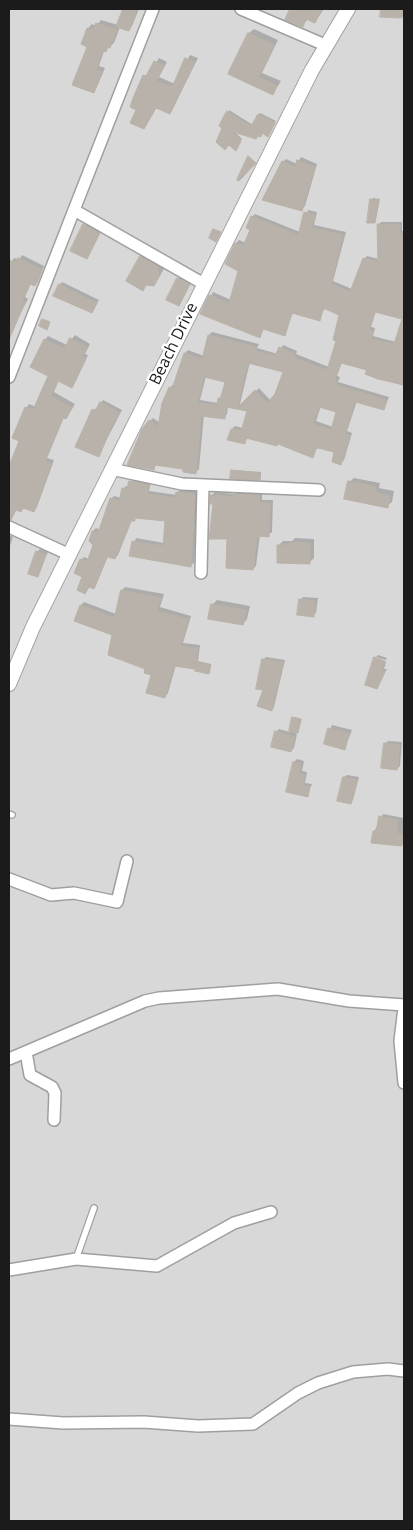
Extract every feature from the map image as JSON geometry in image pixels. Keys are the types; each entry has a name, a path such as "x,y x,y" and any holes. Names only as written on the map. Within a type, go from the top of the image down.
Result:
{"street":[{"path":"9,377 153,9"},
{"path":"241,9 325,45"},
{"name":"Beach Drive","path":"9,684 33,627 204,284 325,45 348,9"},
{"path":"74,210 204,284"},
{"path":"111,470 182,484 319,490"},
{"path":"201,573 203,485"},
{"path":"9,526 70,555"},
{"path":"9,878 51,895 74,893 117,902 127,861"},
{"path":"9,1059 146,1001 159,998 278,989 349,1001 404,1007 400,1041 404,1083"},
{"path":"26,1052 30,1075 48,1083 55,1093 54,1120"},
{"path":"9,1270 76,1260 157,1266 234,1223 271,1212"},
{"path":"9,1418 63,1423 144,1422 198,1426 253,1424 298,1393 318,1383 353,1372 388,1369 404,1371"}],"lane":[{"path":"76,1260 94,1208"}],"shaded area":[{"path":"9,9 404,9 404,1521 9,1521"}],"building":[{"path":"123,9 137,9 129,31 116,27"},
{"path":"290,9 322,9 315,23 306,19 303,27 285,20"},
{"path":"381,9 403,9 402,18 380,17"},
{"path":"96,23 117,30 110,48 108,47 106,52 103,51 96,70 102,72 94,93 72,85 87,47 81,44 87,28 93,30"},
{"path":"248,33 274,45 259,77 277,86 273,95 228,74"},
{"path":"185,58 195,62 170,114 156,108 144,129 130,123 136,110 130,107 133,98 143,75 146,76 154,61 164,66 156,81 172,87"},
{"path":"227,111 251,126 258,114 275,123 268,137 262,133 261,137 258,136 256,139 230,131 241,141 236,151 229,145 225,150 216,142 222,128 219,126"},
{"path":"248,156 256,163 239,181 237,180"},
{"path":"297,160 315,167 302,211 262,200 282,161 295,167"},
{"path":"370,199 379,200 375,223 367,223"},
{"path":"304,212 315,215 312,228 343,235 331,284 350,292 363,258 378,262 377,224 400,225 399,233 404,234 404,385 378,379 365,374 367,370 341,363 335,379 337,380 336,385 387,400 384,410 355,402 345,434 350,435 341,465 332,462 334,452 318,448 316,448 313,458 278,444 277,446 246,438 245,444 227,440 231,429 240,430 242,428 247,411 226,407 225,419 201,416 196,474 183,472 183,469 155,465 154,470 127,465 142,429 149,420 158,427 162,403 169,387 172,389 184,353 202,359 208,335 257,347 255,351 275,356 279,347 295,354 294,358 327,370 336,341 333,340 339,315 323,308 320,321 292,313 285,336 263,329 260,338 200,314 209,295 229,303 238,271 225,264 235,243 243,246 250,230 246,228 251,216 298,235","holes":["375,312 402,319 394,344 371,339 373,331 369,330","248,363 283,372 275,394 267,403 255,390 237,408","204,377 225,382 217,405 198,403","319,407 336,412 331,430 313,424"]},
{"path":"83,224 100,233 87,259 70,251"},
{"path":"213,229 221,232 216,242 209,238"},
{"path":"140,256 159,267 157,270 160,275 154,286 146,285 143,291 126,281"},
{"path":"18,258 42,270 35,286 30,284 22,301 25,302 9,340 9,260 16,263"},
{"path":"177,278 190,284 179,306 166,300"},
{"path":"59,284 97,303 92,313 53,296"},
{"path":"42,319 50,322 47,330 39,326"},
{"path":"70,338 87,347 82,357 86,359 72,388 58,381 51,396 72,408 66,419 63,418 45,461 52,464 34,512 23,508 21,512 16,510 11,520 9,520 9,466 19,441 12,438 25,407 33,410 48,376 30,367 44,339 64,349"},
{"path":"100,402 120,413 113,423 99,457 75,447 92,409 95,411"},
{"path":"231,470 260,473 260,480 230,479"},
{"path":"129,481 149,485 147,494 175,498 176,492 195,494 191,567 129,556 132,541 163,546 165,521 135,518 135,521 131,521 115,559 107,557 94,589 89,587 85,594 77,590 82,577 74,573 80,559 87,562 93,545 89,541 92,531 98,533 110,498 119,501 122,488 127,489"},
{"path":"348,481 376,487 375,492 390,496 388,508 344,499"},
{"path":"234,494 259,495 259,503 270,503 269,537 257,536 253,570 226,568 227,539 209,539 213,504 210,504 210,495 234,497"},
{"path":"289,542 310,543 310,564 277,563 277,545 289,545"},
{"path":"36,551 46,555 38,577 28,574"},
{"path":"121,590 161,598 157,611 188,619 181,646 198,648 195,669 174,666 165,698 146,693 151,675 144,673 145,669 108,655 112,635 74,621 80,605 114,618"},
{"path":"299,599 315,601 314,617 297,615"},
{"path":"211,604 246,610 243,625 208,619"},
{"path":"374,657 385,661 382,671 385,672 377,689 365,685"},
{"path":"262,659 283,662 272,711 257,706 263,690 256,689"},
{"path":"197,662 211,665 209,674 195,671"},
{"path":"292,717 301,720 298,733 289,731"},
{"path":"328,728 349,733 345,750 324,744"},
{"path":"275,731 295,737 291,752 271,747"},
{"path":"384,743 400,745 397,770 381,768"},
{"path":"293,762 301,763 299,774 305,775 303,786 310,787 308,797 286,792"},
{"path":"343,777 357,780 351,804 337,801"},
{"path":"379,816 398,820 396,833 403,834 402,846 371,843 373,831 376,832"}]}
